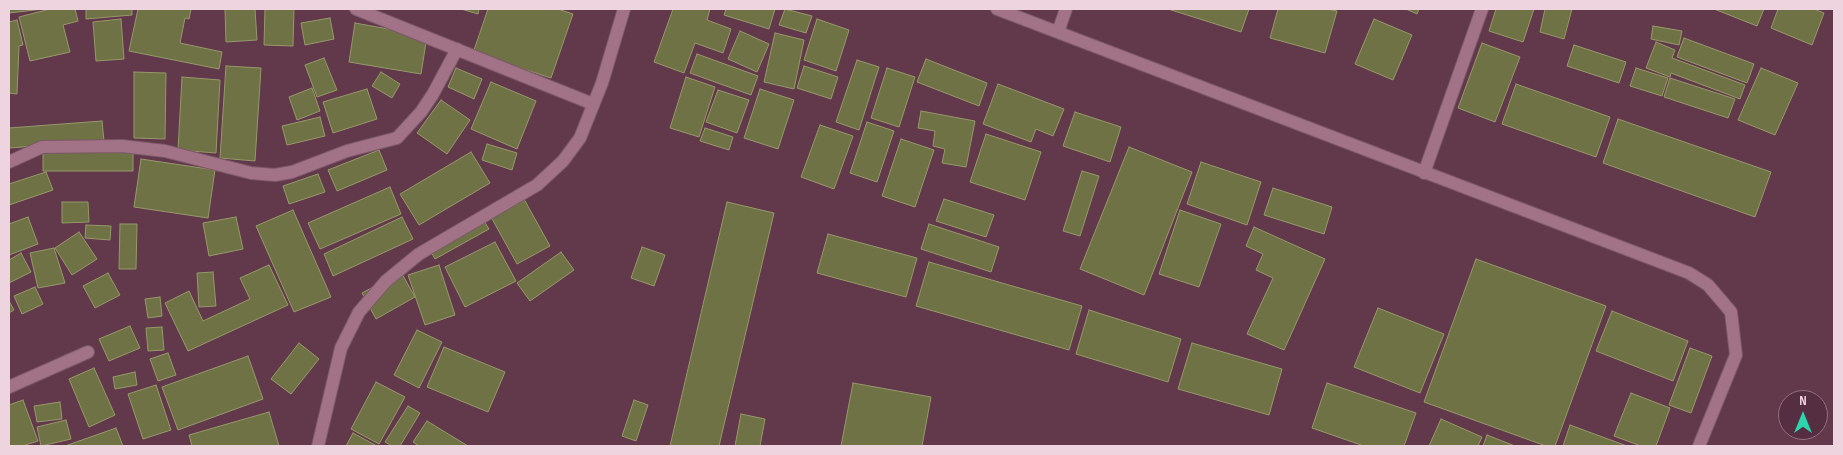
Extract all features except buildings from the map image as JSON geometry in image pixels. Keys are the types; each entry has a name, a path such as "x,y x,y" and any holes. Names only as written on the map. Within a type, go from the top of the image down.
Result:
{"street":[{"path":"356,9 593,104"},
{"path":"318,446 341,348 359,312 386,282 419,254 537,185 563,161 580,138 602,83 624,9"},
{"path":"997,9 1688,273 1708,285 1730,312 1736,355 1699,446"},
{"path":"1058,32 1066,9"},
{"path":"1424,173 1482,9"},
{"path":"9,162 42,147 122,146 165,151 230,170 275,175 292,172 347,151 397,138 429,100 457,49"},
{"path":"9,387 88,352"}]}
